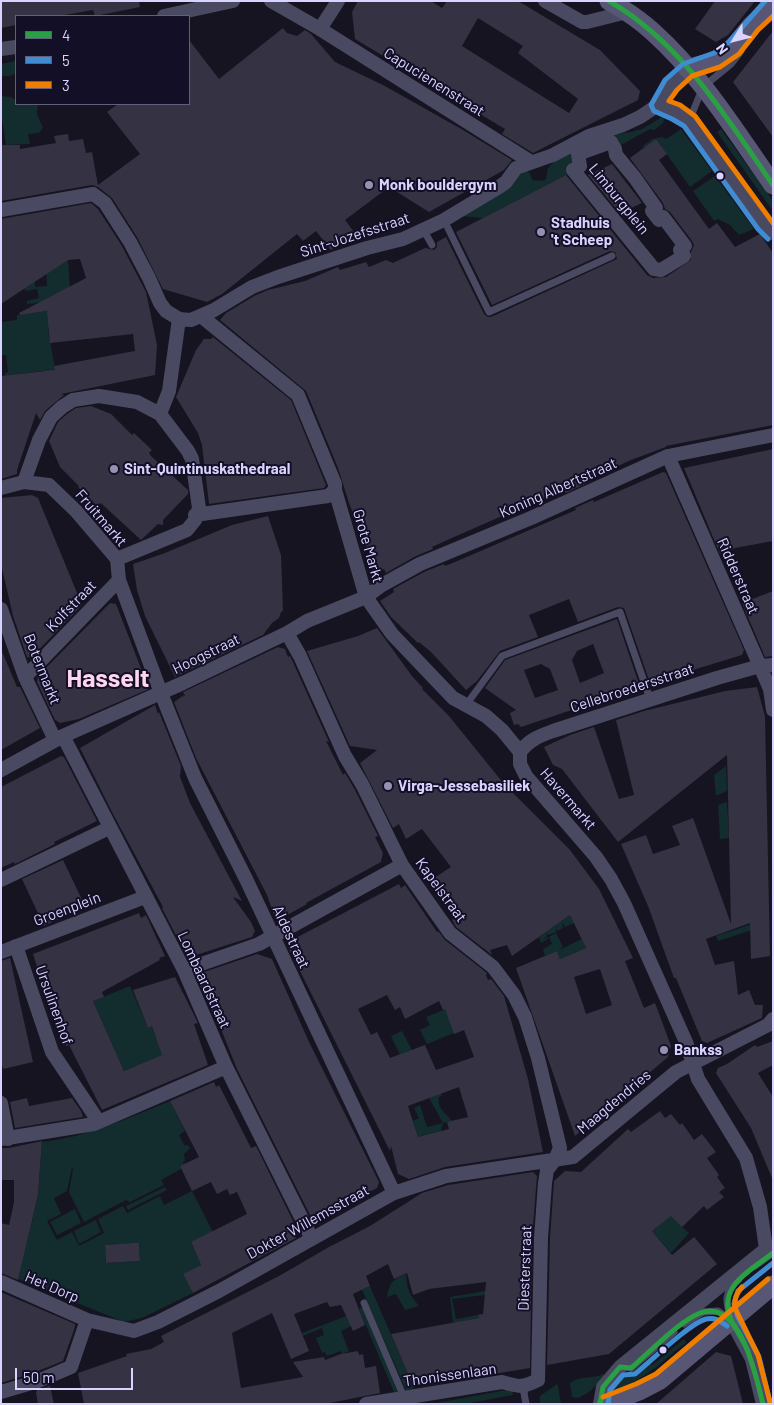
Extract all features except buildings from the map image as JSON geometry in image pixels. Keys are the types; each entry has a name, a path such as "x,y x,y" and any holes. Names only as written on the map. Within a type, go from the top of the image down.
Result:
{"main road":[{"path":"610,1 652,30 688,69 773,185"},
{"path":"688,69 716,60 726,54 734,48 770,8"},
{"path":"606,1404 660,1380 773,1285"}],"street":[{"path":"169,15 232,1"},
{"name":"Capucienenstraat","path":"271,1 320,29 531,162"},
{"path":"320,29 338,1"},
{"path":"545,1 582,22 627,12"},
{"path":"1,50 15,47"},
{"name":"Sint-Jozefsstraat","path":"201,316 261,284 367,248 403,239 444,220 506,182 516,168 553,155 589,136 624,125 640,117 658,105 671,86 688,69"},
{"path":"658,105 676,112 689,121 770,229"},
{"name":"Limburgplein","path":"611,142 616,155 656,208 652,211 658,220 663,217 685,246 680,250 684,256 661,270 654,269 637,245 573,170 580,166 578,154 611,142"},
{"path":"1,210 93,194 105,203 130,242 160,303 166,311 179,319 191,320 201,316"},
{"name":"Grote Markt","path":"201,316 298,395 335,484 335,490 366,597 307,621 287,632"},
{"path":"160,414 169,391 179,319"},
{"path":"1,488 24,482 38,440 51,417 73,400 99,396 137,402 160,414 188,450 192,459 199,508 191,525 181,534 117,559"},
{"name":"Koning Albertstraat","path":"366,597 382,585 420,564 531,518 668,456 773,434"},
{"name":"Ridderstraat","path":"668,456 751,645 767,666 773,710"},
{"name":"Fruitmarkt","path":"24,482 49,485 76,511 117,559 119,580 161,694"},
{"path":"195,515 328,496 335,490"},
{"name":"Kolfstraat","path":"25,677 119,580"},
{"name":"Havermarkt","path":"366,597 392,634 435,681 453,698 486,716 502,730 520,752 520,764 526,776 596,857 611,879 624,903 686,1042 698,1079 746,1158 771,1244"},
{"name":"Botermarkt","path":"1,609 25,677 59,738"},
{"name":"Hoogstraat","path":"1,770 59,738 161,694 287,632"},
{"name":"Kapelstraat","path":"287,632 300,656 345,756 362,784 402,865 450,933 493,967 514,995 524,1016 538,1058 560,1148 554,1160"},
{"name":"Cellebroedersstraat","path":"520,752 534,738 552,731 650,699 767,666"},
{"name":"Aldestraat","path":"161,694 195,778 262,912 394,1193"},
{"name":"Lombaardstraat","path":"59,738 110,828 184,970 226,1067 312,1239"},
{"path":"1,880 110,828"},
{"path":"184,970 259,944 402,865"},
{"name":"Groenplein","path":"1,952 145,897"},
{"name":"Ursulinenhof","path":"16,946 52,1052 98,1122"},
{"path":"692,1064 768,1025 773,1019"},
{"name":"Maagdendries","path":"554,1160 573,1157 658,1085 692,1064"},
{"path":"1,1103 5,1139 98,1122 226,1067"},
{"name":"Dokter Willemsstraat","path":"87,1320 134,1331 219,1291 394,1193 446,1176 554,1160"},
{"name":"Diesterstraat","path":"532,1383 545,1183 547,1170 554,1160"},
{"path":"600,1404 603,1387 620,1367 771,1244"},
{"name":"Het Dorp","path":"1,1282 87,1320 70,1366 38,1381 1,1392"},
{"path":"731,1320 752,1359 766,1399"},
{"name":"Thonissenlaan","path":"366,1404 502,1382 520,1387 532,1383"}],"lane":[{"path":"689,121 703,87 734,60 758,29 770,8"},
{"path":"444,220 489,312 612,256"},
{"path":"423,229 432,245"},
{"path":"466,705 502,656 620,612 650,699"},
{"path":"731,1320 726,1305 728,1293 732,1286 771,1244"},
{"path":"364,1303 404,1397"},
{"path":"620,1367 631,1368 688,1320 703,1312 718,1311 731,1320"},
{"path":"526,1404 524,1393 532,1383"}],"green space":[{"path":"15,61 15,74 10,76 1,76 1,64"},
{"path":"1,96 15,99 15,105 38,105 37,114 43,128 39,133 28,134 30,144 6,145 1,113"},
{"path":"662,117 664,119 663,123 654,130 650,129 621,145 619,141 613,146 578,154 574,171 483,218 460,216 517,174 527,171 530,173 532,180 543,181 546,179 548,168 557,158 610,135 642,129"},
{"path":"681,129 712,171 690,187 656,139 644,148 643,146 652,139 663,137 666,139"},
{"path":"721,129 773,201 773,211 717,132"},
{"path":"715,176 754,229 739,235 730,225 718,219 714,221 693,191"},
{"path":"68,260 70,287 76,298 27,304 27,301 39,298 37,289 25,291 21,272 34,269 35,287 47,286 46,261"},
{"path":"56,310 74,323 48,329 56,375 41,371 5,376 5,373 8,372 6,355 1,355 1,322 17,320 17,315"},
{"path":"726,766 727,791 716,796 714,775"},
{"path":"727,802 729,838 720,839 718,805"},
{"path":"570,915 574,923 565,927 563,923 563,928 557,931 556,929 556,932 549,935 546,934 547,936 543,939 548,937 548,939 541,943 539,937"},
{"path":"752,924 752,930 718,941 716,936"},
{"path":"556,933 563,947 545,956 543,949 552,944 549,937"},
{"path":"582,939 586,948 560,959 557,951"},
{"path":"130,986 148,1028 152,1026 163,1055 124,1071 93,1001"},
{"path":"461,1003 454,1033 427,1044 420,1030 430,1025 426,1017"},
{"path":"402,1031 412,1050 400,1055 391,1036"},
{"path":"439,1090 442,1096 439,1097 439,1105 452,1121 443,1123 429,1098"},
{"path":"170,1101 185,1131 179,1135 185,1146 188,1145 190,1148 184,1154 185,1161 180,1166 181,1169 161,1180 164,1185 130,1202 126,1200 84,1222 69,1192 72,1167 67,1191 54,1198 61,1214 47,1221 57,1240 72,1232 79,1246 104,1233 98,1219 123,1206 127,1213 160,1196 164,1205 192,1191 213,1232 191,1243 201,1265 184,1274 193,1293 142,1318 124,1322 18,1279 38,1196 42,1142 59,1140 91,1131","holes":["139,1243 140,1261 106,1263 105,1245"]},
{"path":"420,1105 427,1127 443,1123 441,1131 418,1137 413,1121 419,1118 414,1108"},
{"path":"646,1166 682,1227 689,1233 671,1253 646,1224"},
{"path":"165,1187 167,1190 128,1210 126,1206"},
{"path":"75,1209 81,1223 57,1235 50,1222"},
{"path":"96,1220 101,1232 79,1244 74,1231"},
{"path":"406,1274 409,1291 419,1306 405,1310 396,1294 387,1297 392,1282"},
{"path":"370,1286 414,1388 406,1390 362,1290"},
{"path":"485,1291 485,1295 452,1299 456,1319 478,1315 479,1318 453,1323 450,1297"},
{"path":"363,1307 400,1391 394,1392 359,1309"},
{"path":"346,1316 351,1326 341,1331 349,1351 342,1354 341,1351 327,1356 325,1352 322,1353 316,1338 324,1335 322,1328 303,1336 302,1333"},
{"path":"649,1336 589,1392 578,1398 572,1397 570,1383 578,1379 608,1372"},
{"path":"684,1339 686,1343 655,1368 621,1389 609,1394 608,1390 615,1381 648,1360 652,1365"},
{"path":"557,1384 561,1404 540,1404 540,1396"},
{"path":"512,1389 513,1395 464,1404 431,1404"}],"transit line":[{"name":"4","path":"609,1 635,18 681,60 720,108 773,185"},
{"name":"5","path":"765,1 729,42 714,53 683,64 665,80 651,105 654,111 684,126 758,229 768,239"},
{"name":"3","path":"773,16 758,30 739,54 720,67 692,76 677,90 669,101 680,105 695,116 773,223"},
{"name":"4","path":"748,1351 731,1320 728,1298 738,1280 773,1253"},
{"name":"5","path":"770,1402 759,1357 738,1317 734,1304 738,1291 773,1263"},
{"name":"3","path":"603,1397 656,1374 768,1279"},
{"name":"3","path":"742,1287 736,1297 735,1308 758,1355 770,1402"},
{"name":"4","path":"600,1404 603,1387 620,1367 631,1368 691,1317 700,1313 714,1311 726,1317 736,1328 744,1343 751,1359 763,1404"},
{"name":"5","path":"608,1404 610,1390 623,1375 635,1374 699,1322 712,1319 727,1326"}],"place":[{"name":"Monk bouldergym","path":"369,185"},
{"name":"Stadhuis 't Scheep","path":"541,232"},
{"name":"Sint-Quintinuskathedraal","path":"114,469"},
{"name":"Virga-Jessebasiliek","path":"388,786"},
{"name":"Bankss","path":"664,1050"}],"district":[{"name":"Hasselt","path":"108,679"}]}
